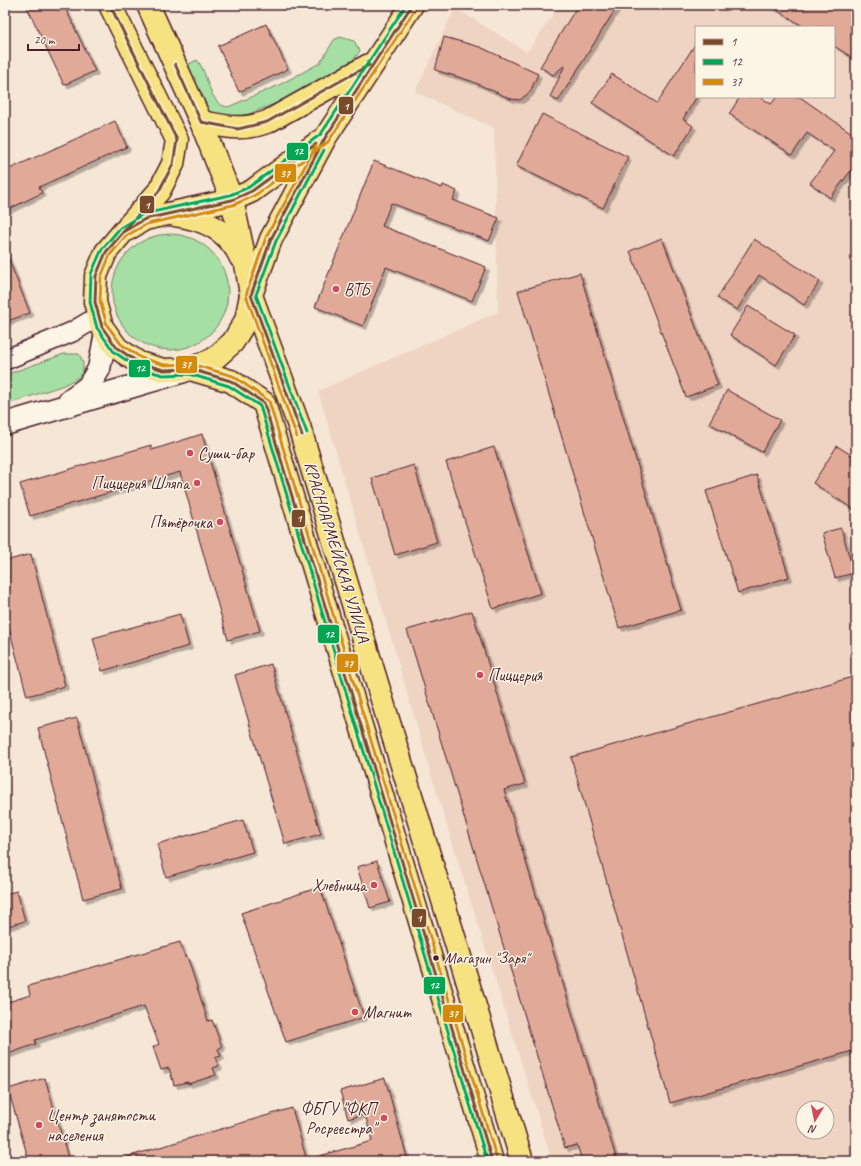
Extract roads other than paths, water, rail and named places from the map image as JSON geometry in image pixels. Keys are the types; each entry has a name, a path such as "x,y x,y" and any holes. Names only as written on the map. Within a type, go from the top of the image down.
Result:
{"main road":[{"path":"110,5 177,140 173,164 159,191 106,252 96,276 95,302 103,324 118,348 139,363 164,370 190,369"},
{"path":"148,5 201,122 232,200 251,295"},
{"path":"5,424 190,369 214,359 233,342 246,320 251,295 271,239 325,138 372,63 412,5"},
{"path":"201,122 238,129 267,122 372,63"},
{"path":"123,232 145,219 232,200 252,191 325,138"},
{"path":"170,214 195,218 218,229 236,247 247,270"},
{"name":"КРАСНОАРМЕЙСКАЯ УЛИЦА","path":"251,295 299,426 522,1161"},
{"path":"62,406 88,387 99,369 103,324"},
{"name":"КРАСНОАРМЕЙСКАЯ УЛИЦА","path":"190,369 231,381 264,403 492,1161"}],"street":[{"path":"5,360 72,332 103,324"}],"place":[{"name":"ВТБ","path":"336,289"},
{"name":"Суши-бар","path":"190,453"},
{"name":"Пиццерия Шляпа","path":"197,483"},
{"name":"Пятёрочка","path":"220,522"},
{"name":"Пиццерия","path":"480,675"},
{"name":"Хлебница","path":"374,885"},
{"name":"Магазин \"Заря\"","path":"436,958"},
{"name":"Магнит","path":"355,1012"},
{"name":"ФБГУ \"ФКП Росреестра\"","path":"384,1118"},
{"name":"Центр занятости населения","path":"39,1125"}]}
